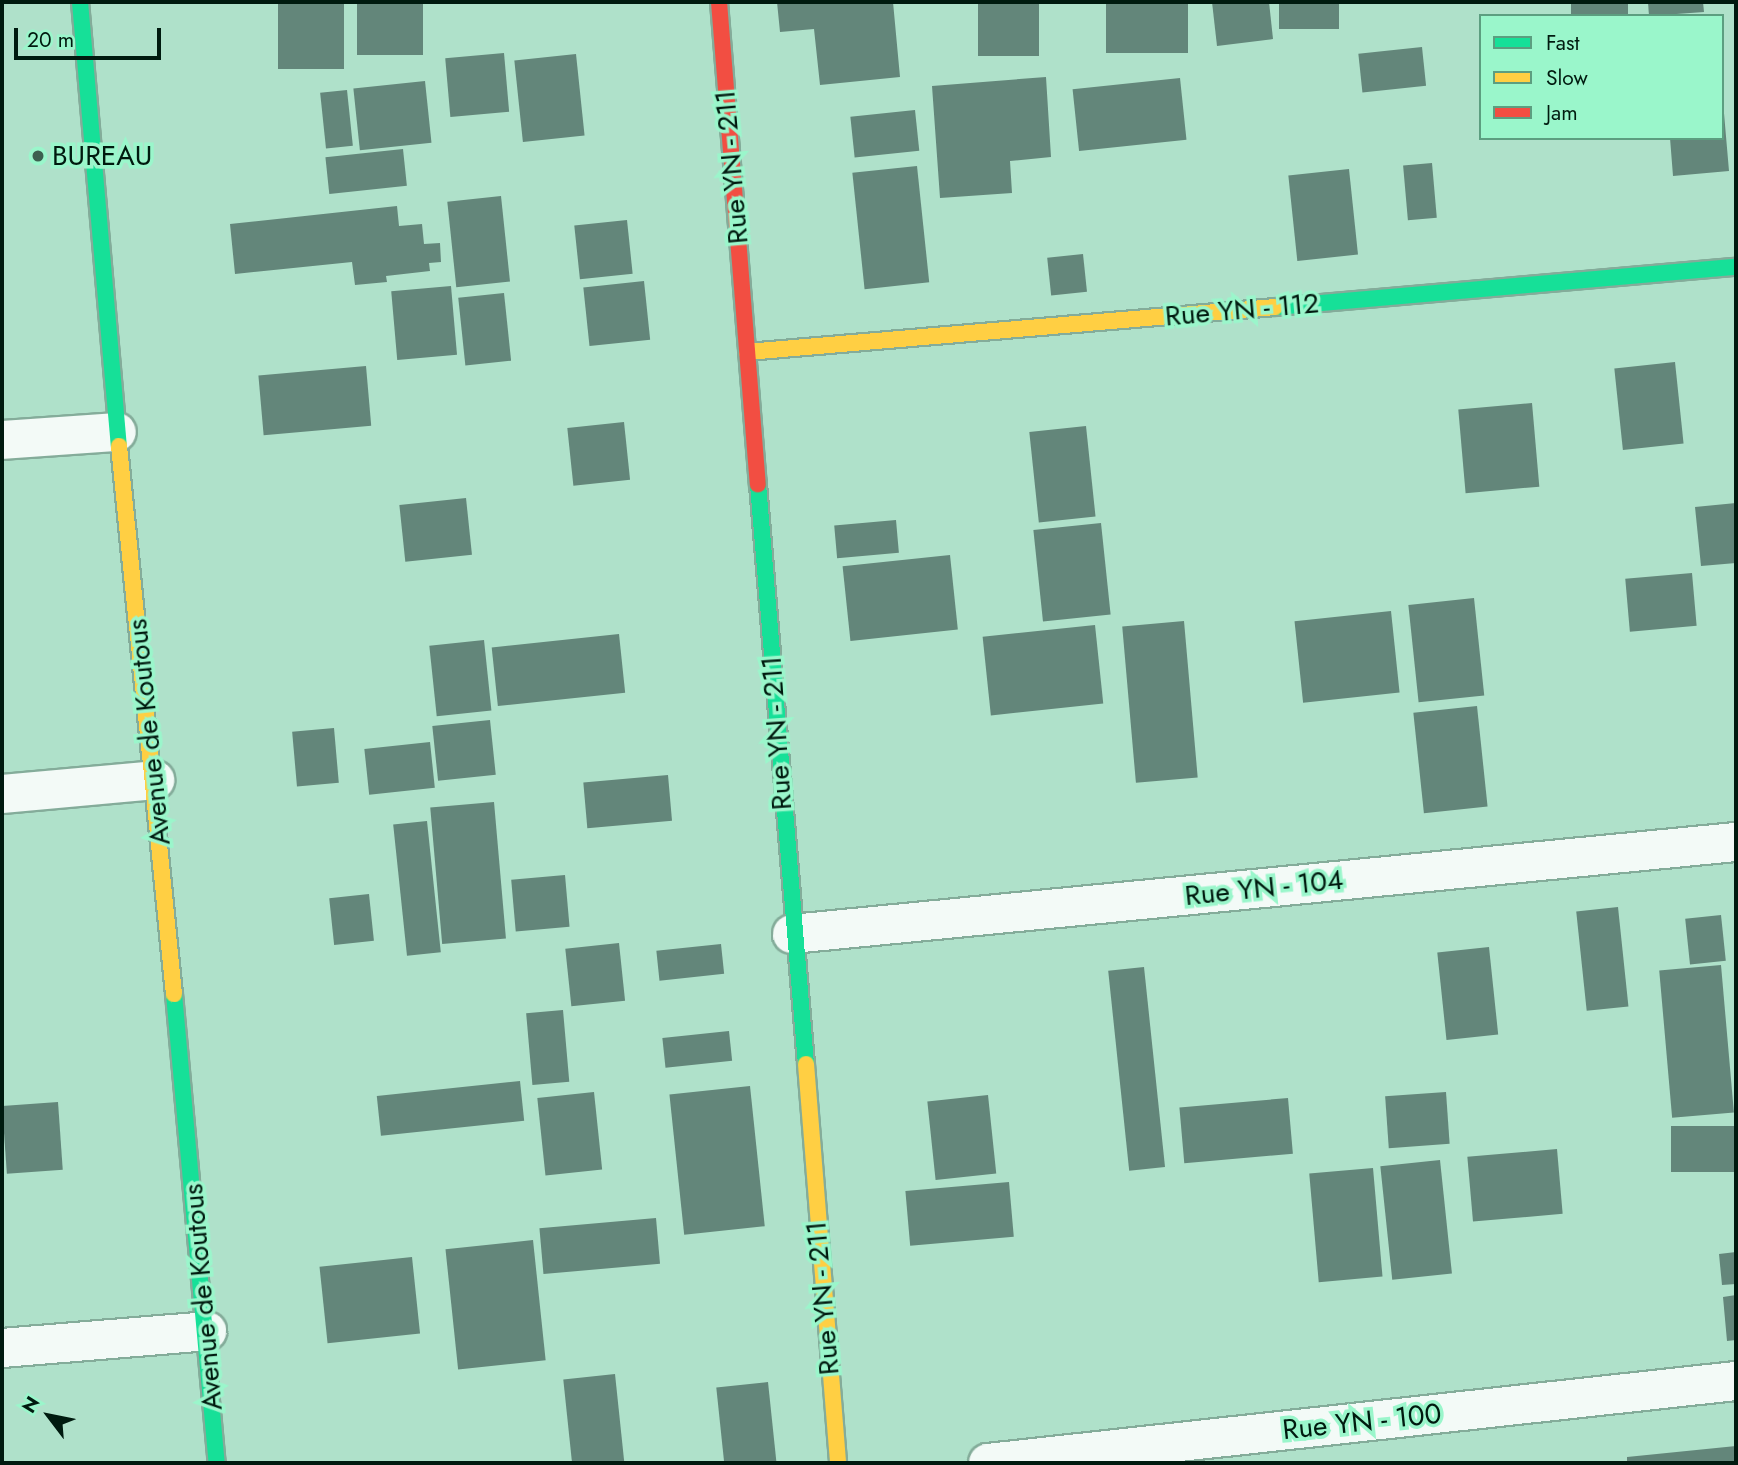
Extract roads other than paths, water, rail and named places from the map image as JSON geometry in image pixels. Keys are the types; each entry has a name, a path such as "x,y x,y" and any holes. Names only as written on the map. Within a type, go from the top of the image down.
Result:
{"street":[{"name":"Avenue de Koutous","path":"80,2 117,432 155,780 217,1463"},
{"name":"Rue YN - 211","path":"719,2 792,934 838,1463"},
{"name":"Rue YN - 112","path":"747,352 1736,267"},
{"path":"2,440 117,432"},
{"path":"2,794 155,780"},
{"name":"Rue YN - 104","path":"792,934 1736,842"},
{"path":"2,1348 207,1331"},
{"name":"Rue YN - 100","path":"988,1463 1736,1381"}],"place":[{"name":"BUREAU","path":"38,156"}]}
